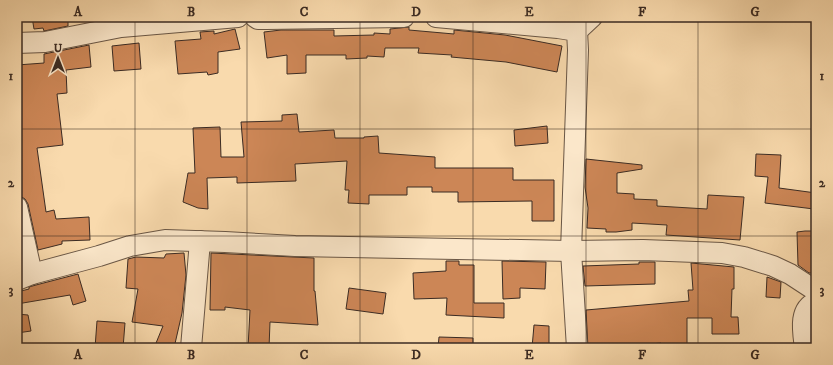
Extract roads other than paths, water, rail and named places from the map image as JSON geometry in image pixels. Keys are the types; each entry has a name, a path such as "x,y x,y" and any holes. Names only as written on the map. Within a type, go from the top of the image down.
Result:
{"street":[{"path":"17,43 45,42 121,27 238,17"},
{"path":"255,17 258,19 404,17"},
{"path":"436,17 577,31"},
{"path":"577,348 571,251 578,50 577,31 592,17"},
{"path":"17,208 25,277 130,246 165,240 295,246 571,251 643,250 722,254 744,257 773,266 790,274 816,291"},
{"path":"191,348 200,241"},
{"path":"805,348 803,319 805,311 809,305 816,302"}]}
